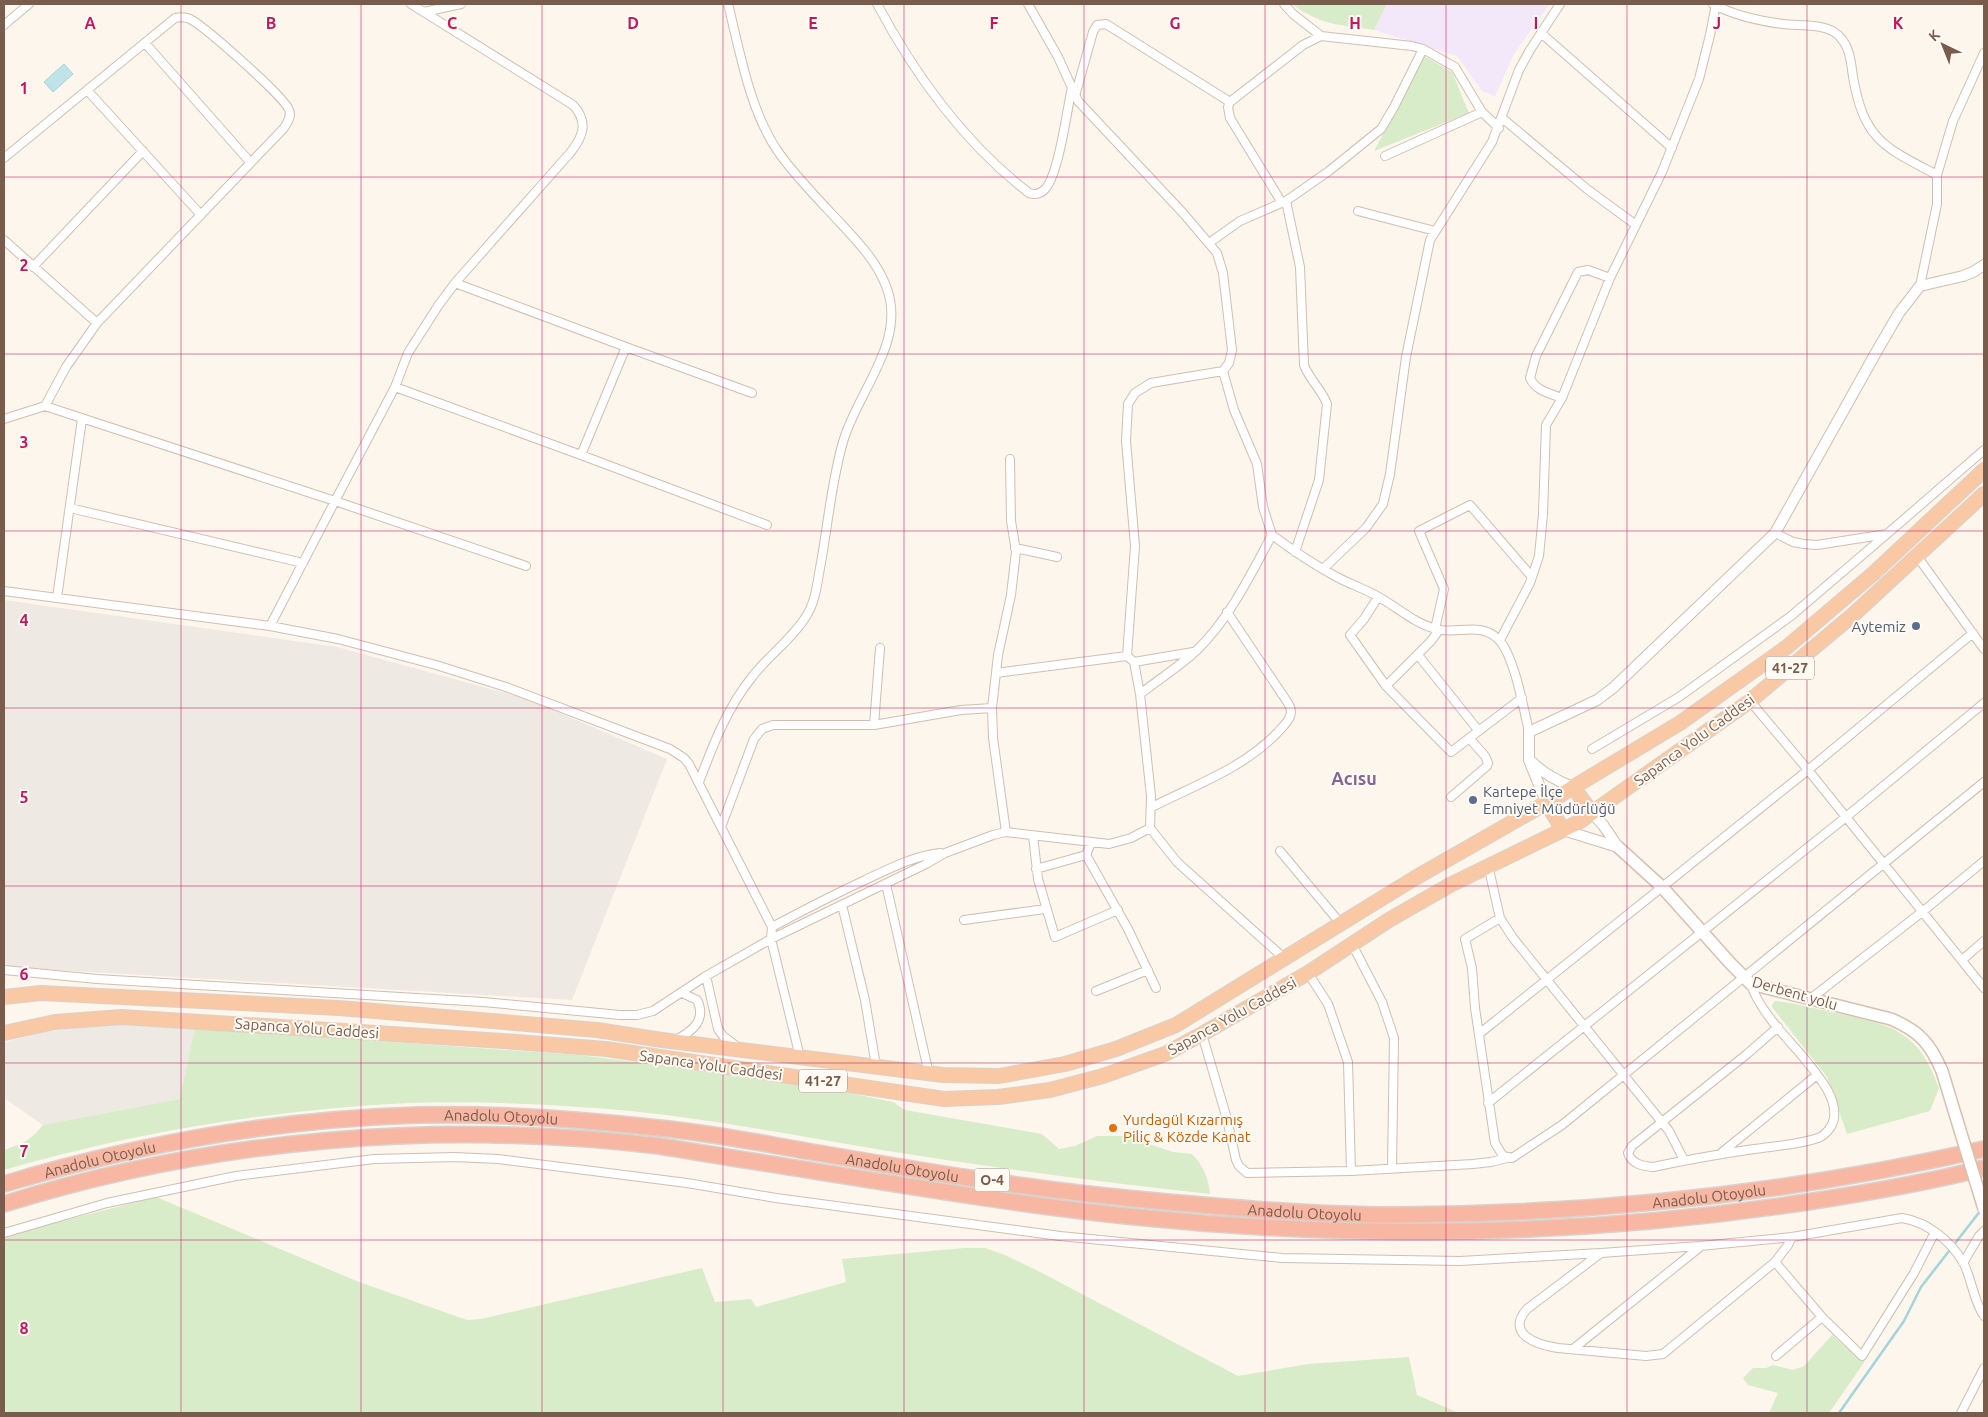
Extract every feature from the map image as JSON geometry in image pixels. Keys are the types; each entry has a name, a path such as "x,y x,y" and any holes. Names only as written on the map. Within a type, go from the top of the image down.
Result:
{"highway":[{"name":"Sapanca Yolu Caddesi","path":"4,997 41,993 339,1008 598,1030 671,1042 740,1049 929,1074 999,1076 1065,1064 1116,1049 1176,1025 1415,878 1680,723 1787,648 1874,573 1984,470"},
{"name":"Sapanca Yolu Caddesi","path":"4,1034 55,1022 121,1017 503,1041 606,1049 944,1099 998,1097 1050,1090 1102,1076 1160,1056 1202,1034 1308,973 1422,900 1488,865 1563,830 1592,813 1750,701 1854,614 1984,494"},
{"path":"1573,787 1592,813"},
{"path":"1546,802 1563,830"},
{"name":"Anadolu Otoyolu","path":"4,1184 118,1154 176,1142 267,1128 344,1119 421,1115 535,1117 647,1126 938,1172 1134,1199 1254,1208 1394,1215 1530,1211 1695,1198 1852,1176 1984,1149"},
{"name":"Anadolu Otoyolu","path":"4,1204 69,1185 177,1161 271,1146 427,1134 537,1136 663,1147 935,1191 1058,1208 1194,1222 1323,1230 1395,1232 1535,1230 1696,1217 1856,1194 1984,1168"}],"main road":[{"name":"Derbent yolu","path":"1618,847 1662,887 1748,981 1809,1000 1866,1011 1906,1025 1925,1041 1942,1071 1984,1209"}],"street":[{"path":"4,26 29,4"},
{"path":"270,626 395,387 408,353 455,283 578,143 582,135 582,119 572,105 410,4"},
{"path":"424,12 461,4"},
{"path":"699,782 716,739 737,698 769,657 805,618 812,604 825,541 836,466 843,441 860,400 883,356 891,320 891,302 880,273 854,238 780,154 765,129 754,101 728,4"},
{"path":"877,4 894,35 951,118 982,151 1029,193 1035,195 1041,192 1050,180 1059,153 1072,87"},
{"path":"1028,4 1058,57 1078,101 1184,213 1209,243 1221,263 1231,357 1223,371 1234,410 1257,464 1263,507 1272,534 1295,552 1323,569 1378,597 1412,619 1437,629 1479,630 1493,634 1500,640 1507,654 1522,698 1529,732 1529,760 1546,802"},
{"path":"1284,4 1321,36"},
{"path":"1323,569 1366,528 1383,504 1390,474 1410,334 1428,247 1435,231 1492,142 1499,128 1519,70 1560,4"},
{"path":"1500,640 1519,606 1532,577 1541,547 1544,514 1545,432 1550,417 1562,398 1610,278 1672,148 1699,79 1710,35 1715,4 1748,16 1780,24 1833,30 1844,40 1848,49 1856,96 1862,114 1874,134 1881,142 1903,157 1937,174"},
{"path":"4,158 175,18 189,18 237,56 283,100 289,109 290,115 288,122 97,324 66,367 45,406"},
{"path":"1075,96 1093,32 1097,26 1106,24 1230,102"},
{"path":"1541,33 1672,148"},
{"path":"1295,552 1319,480 1327,404 1304,365 1300,267 1284,202 1230,118 1228,107 1230,102 1303,45 1321,36 1390,42 1424,49 1455,67 1482,112 1499,128"},
{"path":"145,42 250,162"},
{"path":"1209,243 1240,221 1284,202 1329,171 1381,129 1424,49"},
{"path":"1529,732 1597,700 1613,688 1775,533 1899,313 1920,286 1937,204 1937,174 1953,120 1984,53"},
{"path":"87,90 200,215"},
{"path":"1385,156 1482,112"},
{"path":"1502,118 1587,189 1636,225"},
{"path":"33,267 142,151"},
{"path":"1358,212 1435,231"},
{"path":"4,240 97,324"},
{"path":"1920,286 1963,276 1984,264"},
{"path":"1562,398 1537,388 1533,384 1530,378 1536,356 1578,272 1588,270 1610,278"},
{"path":"455,283 752,393"},
{"path":"581,456 626,347"},
{"path":"1127,656 1135,546 1126,441 1128,404 1135,393 1151,383 1223,371"},
{"path":"395,387 767,525"},
{"path":"4,419 45,406 526,566"},
{"path":"57,598 82,418"},
{"path":"1592,749 1679,697 1791,616 1984,450"},
{"path":"1006,832 993,738 992,708 998,655 1011,595 1016,548 1011,515 1010,459"},
{"path":"1386,686 1432,641 1437,629 1444,589 1419,531 1470,505 1532,577"},
{"path":"70,508 302,563"},
{"path":"1775,533 1793,542 1817,545 1887,534"},
{"path":"1140,694 1195,652 1242,590 1272,534"},
{"path":"1016,548 1057,557"},
{"path":"1918,556 1984,649"},
{"path":"4,591 270,626 338,639 436,665 538,699 618,731 670,749 684,758 699,782 772,927 770,939 800,1057"},
{"path":"1378,597 1364,619 1350,635 1386,686 1451,752 1522,698"},
{"path":"1152,807 1249,758 1266,744 1288,721 1291,715 1291,708 1288,703 1227,612"},
{"path":"1479,1034 1808,770 1974,633"},
{"path":"874,724 880,648"},
{"path":"1134,662 1195,652"},
{"path":"1418,655 1478,730"},
{"path":"996,674 1127,656 1134,662 1140,694 1152,807 1150,828 1178,862 1285,959"},
{"path":"1750,701 1984,988"},
{"path":"1488,1103 1846,817 1984,703"},
{"path":"721,827 754,739 762,729 773,725 874,724 961,710 992,708"},
{"path":"1451,797 1487,766 1488,763 1485,756 1469,738"},
{"path":"1529,760 1549,776 1573,787"},
{"path":"1202,1034 1227,1118 1236,1160 1247,1173 1351,1171 1473,1164 1491,1162 1518,1155 1538,1142 1748,981 1884,864 1984,782"},
{"path":"1592,813 1618,847"},
{"path":"4,970 97,979 483,1002 627,1016 652,1011 706,976 770,939 886,884 945,853 993,835 1006,832 1091,843 1117,843 1150,828"},
{"path":"1563,830 1618,847"},
{"path":"1033,836 1036,869 1045,909 1055,937 1118,910"},
{"path":"1086,855 1091,843"},
{"path":"1280,851 1341,924"},
{"path":"772,927 822,900 896,865 929,854 945,853"},
{"path":"1036,869 1086,855"},
{"path":"1086,855 1118,910 1156,988"},
{"path":"1809,1000 1984,861"},
{"path":"1488,865 1500,918 1513,938 1661,1121 1677,1145 1684,1160"},
{"path":"886,884 929,1074"},
{"path":"842,905 865,1000 876,1066"},
{"path":"964,920 1045,909"},
{"path":"1500,918 1465,939 1472,968 1475,1008 1495,1143 1503,1156 1507,1158"},
{"path":"1962,960 1984,941"},
{"path":"1352,944 1382,1002 1394,1038 1392,1168"},
{"path":"1096,991 1148,970"},
{"path":"1308,973 1328,1004 1348,1062 1351,1171"},
{"path":"706,976 718,1029 723,1036 740,1049"},
{"path":"1748,981 1755,996 1778,1027 1818,1075 1829,1095 1834,1111 1832,1125 1824,1135 1796,1143 1647,1166 1638,1164 1630,1157 1628,1153 1632,1146 1778,1027"},
{"path":"671,1042 696,1026 700,1017 701,1011 697,1000 682,993"},
{"path":"1719,1154 1818,1075"},
{"path":"4,1232 107,1203 236,1176 374,1159 455,1157 498,1159 658,1179 776,1198 1060,1236 1282,1258 1460,1261 1601,1253 1792,1237 1902,1218 1917,1222 1936,1232 1945,1240 1963,1263 1977,1303 1984,1316"},
{"path":"1963,1263 1984,1231"},
{"path":"1775,1262 1822,1317 1862,1356 1907,1285 1936,1232"},
{"path":"1601,1253 1527,1308 1520,1318 1521,1329 1528,1339 1546,1346 1646,1356 1662,1354 1775,1262 1792,1237"},
{"path":"1573,1349 1700,1246"},
{"path":"1776,1356 1822,1317"},
{"path":"1961,1413 1984,1368"}],"shaded area":[{"path":"1387,4 1550,4 1514,54 1495,96 1482,91 1457,56 1374,30"},
{"path":"4,600 337,647 527,699 667,759 572,1000 4,967"},
{"path":"124,1024 195,1028 181,1099 43,1125 4,1098 4,1042 40,1033 85,1026"}],"green space":[{"path":"1292,4 1387,4 1374,30 1321,20"},
{"path":"1424,56 1452,72 1469,113 1374,151"},
{"path":"1775,1001 1869,1021 1899,1032 1921,1052 1931,1068 1939,1088 1930,1111 1847,1134 1827,1077 1772,1007"},
{"path":"195,1028 579,1055 674,1067 849,1093 893,1102 905,1110 1042,1134 1059,1149 1075,1146 1097,1136 1126,1136 1173,1152 1192,1154 1205,1172 1210,1194 968,1163 657,1114 536,1104 450,1102 357,1106 255,1117 103,1144 4,1170 4,1150 25,1141 43,1125 180,1099"},
{"path":"156,1197 359,1282 467,1320 481,1319 702,1268 715,1302 751,1299 756,1307 846,1282 842,1259 964,1248 985,1248 1005,1255 1042,1273 1238,1376 1308,1364 1409,1357 1417,1395 1459,1413 4,1413 4,1236"},
{"path":"1832,1335 1859,1359 1862,1356 1865,1361 1829,1413 1769,1413 1778,1393 1748,1385 1743,1378 1753,1368 1766,1368 1773,1365 1793,1370 1804,1366"}],"water":[{"path":"64,64 73,74 53,92 44,82"}],"waterway":[{"path":"1839,1413 1904,1321 1921,1287 1981,1210"}],"place":[{"name":"Aytemiz","path":"1916,626"},
{"name":"Kartepe İlçe Emniyet Müdürlüğü","path":"1473,800"},
{"name":"Yurdagül Kızarmış Piliç & Közde Kanat","path":"1113,1128"}],"district":[{"name":"Acısu","path":"1354,778"}]}
